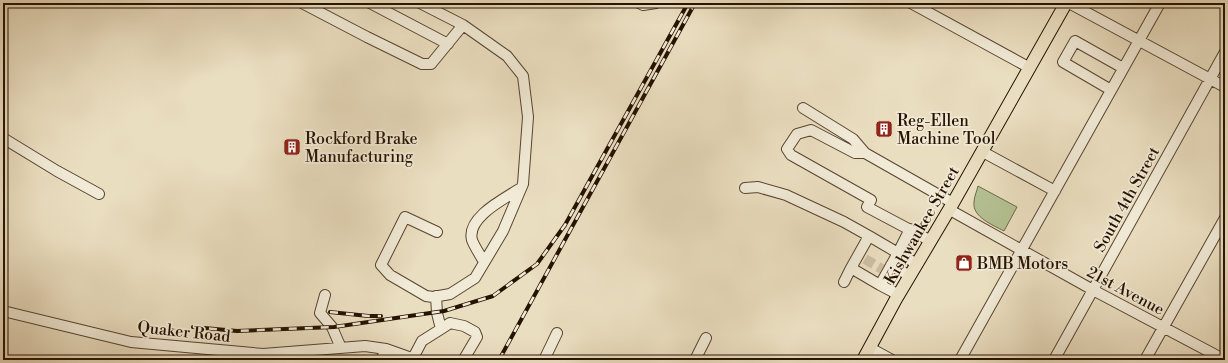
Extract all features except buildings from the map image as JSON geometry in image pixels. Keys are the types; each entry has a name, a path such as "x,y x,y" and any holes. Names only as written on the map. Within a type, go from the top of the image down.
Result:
{"main road":[{"name":"Kishwaukee Street","path":"863,360 899,295 983,152 1066,3"}],"street":[{"path":"302,3 422,64 431,64 463,25"},
{"path":"370,3 448,44"},
{"path":"420,3 463,25 507,56 523,76 528,117 521,188 503,231 475,278 450,294 426,296 390,275 381,265 405,217 437,232"},
{"path":"639,3 643,5 656,3"},
{"path":"911,3 1030,68"},
{"path":"1069,3 1225,87"},
{"path":"960,360 1160,3"},
{"path":"1111,90 1063,62 1075,41 1123,68"},
{"name":"South 4th Street","path":"1054,360 1225,52"},
{"path":"803,108 853,139 866,153"},
{"path":"866,153 856,153 811,130 797,134 787,149 791,155 871,200 867,207 931,241"},
{"path":"3,138 57,171 99,194"},
{"path":"983,152 1054,191"},
{"name":"21st Avenue","path":"866,153 1021,250 1225,360"},
{"path":"484,262 472,240 472,232 475,224 483,214 521,188"},
{"path":"745,188 758,188 786,195 844,222 918,264"},
{"path":"1145,360 1225,218"},
{"path":"880,285 887,269 898,253 910,229"},
{"path":"844,282 851,268 862,258 869,236"},
{"path":"851,268 899,295"},
{"path":"887,269 910,276"},
{"path":"325,295 320,313 329,322 341,348"},
{"path":"436,296 437,313 441,329"},
{"name":"Quaker Road","path":"3,311 131,342 294,356 341,348 365,346 386,349 415,359"},
{"path":"415,359 422,341 450,323 464,326 475,332 477,337 464,360"},
{"path":"544,360 557,333"},
{"path":"695,360 706,338"},
{"path":"870,348 892,360"},
{"path":"382,360 386,349"}],"green space":[{"path":"978,186 1017,207 1004,231 984,220 976,212 974,207 974,198"}],"tunnel":[{"path":"865,259 882,269"}],"railway":[{"path":"193,327 237,331 334,327 444,311 493,296 537,264 565,225 688,3"},
{"path":"499,360 695,3"},
{"path":"330,312 381,316"}],"place":[{"name":"Reg-Ellen Machine Tool","path":"884,129"},
{"name":"Rockford Brake Manufacturing","path":"292,147"},
{"name":"BMB Motors","path":"964,263"}]}
